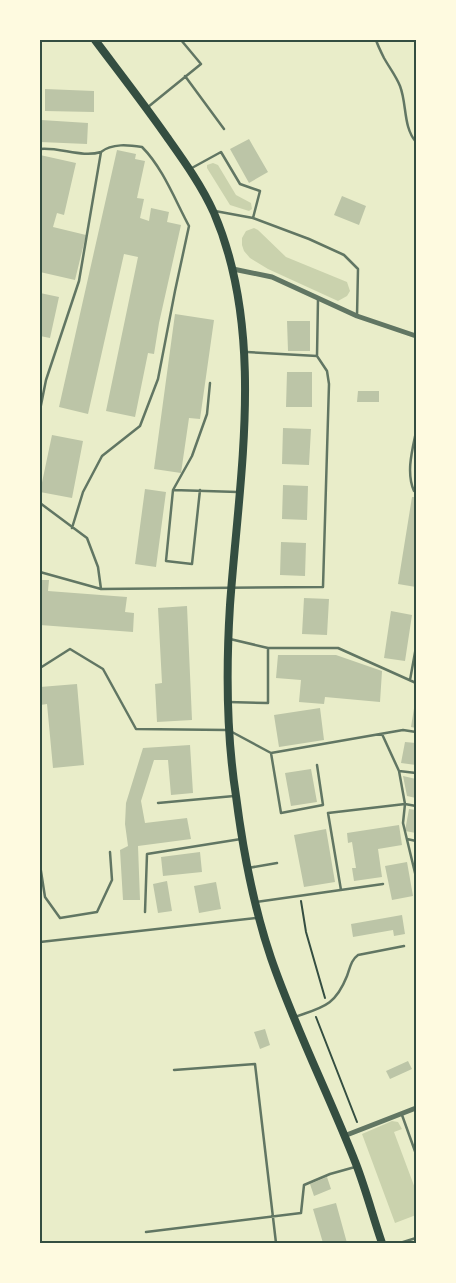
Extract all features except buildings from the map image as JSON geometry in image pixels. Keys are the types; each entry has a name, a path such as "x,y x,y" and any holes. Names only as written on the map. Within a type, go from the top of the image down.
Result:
{"main road":[{"path":"95,40 147,108 190,169 213,211 233,269 243,352 243,433 228,639 227,702 228,730 242,839 254,902 271,958 293,1017 357,1166 382,1243"}],"street":[{"path":"233,269 272,277 357,316 416,336"},
{"path":"344,1136 416,1108"}],"lane":[{"path":"147,108 201,64 181,40"},
{"path":"376,40 384,58 400,84 408,125 412,138 416,142"},
{"path":"185,76 224,129"},
{"path":"40,149 48,148 87,154 101,152 113,146 142,147 154,162 189,226 174,291 158,380 140,426 102,456 83,492 72,528"},
{"path":"40,410 46,380 78,281 101,152"},
{"path":"190,169 221,152 240,184 260,191 253,218"},
{"path":"213,211 253,218 309,239 344,255 358,270 357,316"},
{"path":"40,572 101,589 323,587 329,384 327,372 318,356 318,297"},
{"path":"243,352 318,356"},
{"path":"200,490 192,564 166,561 174,490 192,456 207,414 210,382"},
{"path":"416,432 411,452 410,481 416,492"},
{"path":"174,490 239,492"},
{"path":"40,503 87,538 98,567 101,589"},
{"path":"228,639 268,648 338,648 416,683"},
{"path":"410,680 416,647"},
{"path":"227,702 268,703 268,648"},
{"path":"40,668 70,649 104,669 136,729 228,730 271,753 403,730 416,732"},
{"path":"382,734 400,770 404,804 403,823 416,876"},
{"path":"271,753 282,813 323,805 317,765"},
{"path":"400,770 416,773"},
{"path":"158,803 236,796"},
{"path":"341,890 328,813 404,804 416,806"},
{"path":"145,912 147,854 242,839"},
{"path":"407,839 416,841"},
{"path":"40,865 45,898 60,918 97,912 112,880 110,852"},
{"path":"247,868 277,863"},
{"path":"254,902 383,884"},
{"path":"40,942 258,918"},
{"path":"293,1017 328,1005 336,996 347,977 354,958 404,946"},
{"path":"174,1070 255,1064 276,1243"},
{"path":"401,1113 416,1154"},
{"path":"146,1232 302,1212 304,1185 330,1174 357,1166"},
{"path":"400,1243 416,1238"}],"path":[{"path":"300,896 306,932 328,1005"},
{"path":"314,1010 360,1130"}],"green space":[{"path":"213,163 218,165 236,195 251,203 252,209 249,211 230,205 207,168 207,165"},
{"path":"254,228 286,257 347,282 350,291 347,296 338,301 268,269 250,258 244,251 242,238 246,231"},
{"path":"392,1121 398,1122 402,1129 394,1132 416,1191 416,1215 395,1223 362,1134"}]}
